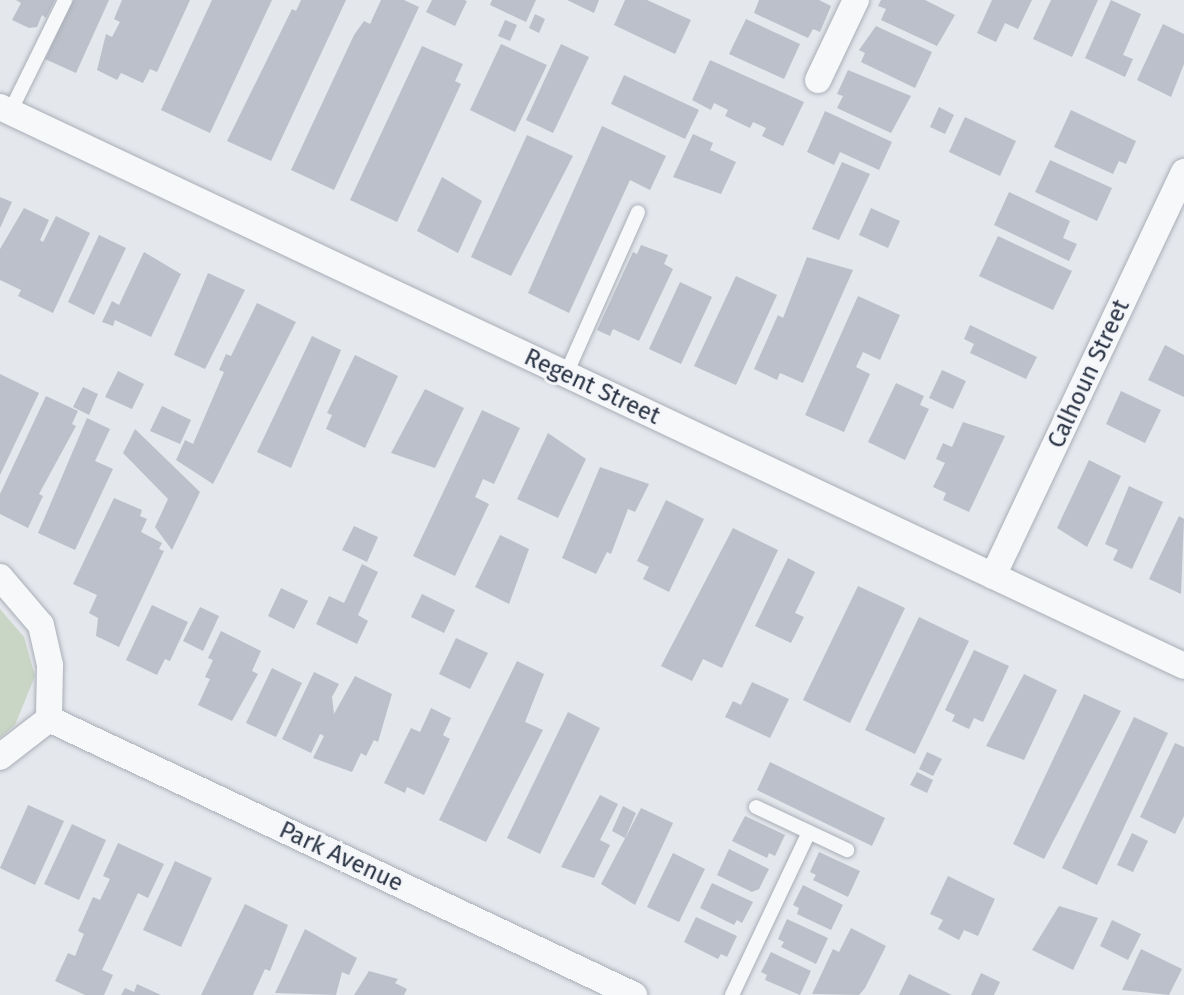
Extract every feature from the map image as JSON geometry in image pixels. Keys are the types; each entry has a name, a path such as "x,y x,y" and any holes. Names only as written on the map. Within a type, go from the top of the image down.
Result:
{"street":[{"path":"818,80 856,0"},
{"name":"Regent Street","path":"5,109 1184,666"},
{"name":"Calhoun Street","path":"993,576 1184,172"},
{"path":"0,577 41,625 50,665 49,719 0,757"},
{"name":"Park Avenue","path":"49,719 634,995"}],"lane":[{"path":"5,109 65,0"},
{"path":"566,374 638,212"},
{"path":"756,807 847,850"},
{"path":"732,995 809,832"}],"green space":[{"path":"0,609 24,637 35,676 15,725 0,738"}],"building":[{"path":"16,0 55,0 46,18 42,15 37,27 29,28 12,20 21,3"},
{"path":"73,0 109,0 76,73 45,59"},
{"path":"122,0 190,0 157,72 150,69 143,83 121,73 117,80 97,70 106,34 112,37 120,22 114,19"},
{"path":"212,0 272,0 210,133 161,110"},
{"path":"301,0 346,0 271,161 227,141 292,9 296,11"},
{"path":"381,0 404,0 419,7 334,190 291,170 354,35 364,21 370,24"},
{"path":"432,0 467,1 455,26 426,12"},
{"path":"492,0 536,0 526,22 490,5"},
{"path":"567,0 599,0 594,13"},
{"path":"625,0 647,0 691,20 675,54 614,25"},
{"path":"759,0 819,0 831,6 820,32 813,29 808,38 754,13"},
{"path":"881,0 925,0 955,15 937,46 881,20 886,9 878,6"},
{"path":"992,0 1032,0 1018,29 1005,23 996,42 977,33"},
{"path":"1051,0 1098,0 1072,57 1033,39"},
{"path":"1111,0 1141,14 1123,55 1133,59 1125,77 1085,58"},
{"path":"535,14 545,19 539,33 529,28"},
{"path":"746,19 800,44 784,79 729,54"},
{"path":"505,20 517,25 510,41 498,36"},
{"path":"1163,24 1184,34 1184,64 1171,97 1137,80"},
{"path":"876,26 932,52 915,88 861,62 865,53 859,50"},
{"path":"501,44 547,65 515,132 470,110"},
{"path":"561,44 589,57 553,133 526,120"},
{"path":"422,46 463,64 455,81 461,84 397,222 350,200"},
{"path":"710,60 804,102 783,146 762,136 766,128 753,122 750,128 725,116 728,110 714,103 711,110 692,100"},
{"path":"848,70 911,96 891,133 837,108 843,96 837,94"},
{"path":"624,75 699,110 685,139 611,104"},
{"path":"939,107 954,115 945,134 930,127"},
{"path":"1071,110 1136,141 1126,164 1119,161 1113,174 1054,147"},
{"path":"825,111 892,142 879,170 840,152 834,165 807,152"},
{"path":"965,117 1016,141 1000,176 949,152"},
{"path":"602,126 666,156 650,190 630,180 569,313 528,293"},
{"path":"693,134 713,143 710,150 736,162 721,194 673,177"},
{"path":"527,135 573,156 511,276 471,257"},
{"path":"1050,160 1112,188 1097,221 1035,192"},
{"path":"842,162 870,174 839,240 812,229"},
{"path":"442,177 482,201 458,253 417,231"},
{"path":"1009,192 1070,221 1063,238 1077,244 1069,261 994,225"},
{"path":"0,197 12,202 0,228"},
{"path":"24,208 49,220 40,240 43,242 56,216 90,233 53,313 18,296 21,290 0,280 0,249"},
{"path":"871,208 900,221 888,248 859,235"},
{"path":"99,235 126,248 94,315 68,302"},
{"path":"998,236 1072,271 1053,310 979,276"},
{"path":"641,245 668,255 664,264 673,269 639,341 613,329 610,336 597,330 633,252 637,254"},
{"path":"144,252 181,274 151,337 115,320 113,326 102,322 112,301 119,305"},
{"path":"807,257 853,270 803,383 780,373 777,380 754,369 778,315 783,318"},
{"path":"208,273 245,290 205,369 174,355"},
{"path":"736,276 777,295 736,385 694,366"},
{"path":"680,282 712,297 681,364 649,349"},
{"path":"858,296 900,315 880,360 863,352 856,367 870,374 844,432 805,415"},
{"path":"257,303 296,322 213,484 176,460 185,440 193,444 224,372 219,370 226,354 231,356"},
{"path":"970,325 1037,357 1026,379 970,353 974,344 964,339"},
{"path":"312,336 341,350 291,468 257,452"},
{"path":"1165,345 1184,355 1184,397 1148,380"},
{"path":"355,355 398,376 365,448 326,429 332,415 327,413"},
{"path":"942,370 966,381 953,409 929,398"},
{"path":"118,371 144,384 132,409 105,397"},
{"path":"0,374 39,393 0,475"},
{"path":"896,383 924,396 920,405 929,409 905,460 868,442"},
{"path":"83,387 98,394 89,415 73,407"},
{"path":"425,389 464,408 435,468 391,453"},
{"path":"1121,391 1161,410 1145,443 1106,424"},
{"path":"46,396 78,411 72,424 76,426 39,494 43,496 28,528 0,514 0,494"},
{"path":"162,406 191,420 180,444 150,431"},
{"path":"482,410 520,428 494,484 483,479 475,497 489,504 455,576 413,556"},
{"path":"87,418 110,429 95,461 113,469 75,550 38,533"},
{"path":"963,422 1005,436 969,512 943,500 946,493 933,487 945,463 936,459 943,443 952,447"},
{"path":"135,429 200,492 172,550 155,527 168,499 123,453"},
{"path":"548,433 586,459 558,518 517,499"},
{"path":"1089,460 1121,476 1087,547 1057,528"},
{"path":"600,467 649,484 635,512 628,509 611,554 607,552 596,574 562,558"},
{"path":"1129,486 1163,502 1132,569 1113,560 1118,550 1105,544"},
{"path":"114,498 142,510 140,516 147,519 141,532 162,543 159,549 164,551 119,647 96,636 98,618 89,613 97,595 73,584"},
{"path":"666,500 704,519 669,592 643,579 649,567 637,561"},
{"path":"1179,516 1184,519 1181,594 1149,579"},
{"path":"354,526 378,537 367,562 342,550"},
{"path":"733,528 778,550 722,668 703,659 692,681 661,666"},
{"path":"500,535 529,549 509,604 475,587"},
{"path":"788,558 815,572 795,613 804,617 791,643 755,626"},
{"path":"362,564 378,572 358,615 368,621 357,644 316,624 329,596 344,603"},
{"path":"858,586 905,608 850,723 803,700"},
{"path":"281,588 308,601 294,629 268,616"},
{"path":"422,594 455,610 444,633 411,617"},
{"path":"152,605 188,622 170,661 165,659 157,675 126,660"},
{"path":"200,607 219,616 203,651 183,641"},
{"path":"919,617 969,641 915,754 865,730"},
{"path":"221,631 261,651 252,671 258,674 232,721 198,705 210,679 205,677 213,660 208,658"},
{"path":"456,638 488,653 470,689 439,674"},
{"path":"974,650 1009,666 983,722 974,718 969,729 952,721 955,715 945,710"},
{"path":"517,661 544,674 525,722 543,730 486,842 439,820"},
{"path":"272,668 302,683 276,737 246,723"},
{"path":"314,672 339,684 332,697 334,714 355,676 392,694 378,742 374,740 366,756 361,753 352,772 313,758 324,736 320,734 311,753 282,739"},
{"path":"1024,674 1057,690 1024,760 986,746"},
{"path":"752,682 789,699 770,738 725,717 733,701 741,705"},
{"path":"1084,694 1121,711 1044,859 1013,844"},
{"path":"431,708 451,718 443,735 450,739 424,795 407,787 405,793 384,783 411,728 420,732"},
{"path":"568,712 600,728 540,854 507,838"},
{"path":"1134,717 1168,733 1097,885 1062,868"},
{"path":"1175,743 1184,747 1184,816 1175,834 1140,817"},
{"path":"927,752 942,759 933,776 919,769"},
{"path":"770,762 885,818 872,846 757,790"},
{"path":"917,772 933,780 927,793 910,785"},
{"path":"600,795 618,804 600,840 610,845 594,878 561,867"},
{"path":"28,805 64,821 35,885 0,868"},
{"path":"623,806 636,813 625,838 612,831"},
{"path":"641,808 673,823 635,905 601,884"},
{"path":"745,816 785,835 775,856 769,853 767,858 732,841"},
{"path":"72,824 106,840 79,900 44,884"},
{"path":"1132,833 1148,841 1133,872 1117,865"},
{"path":"118,843 164,864 148,898 138,893 102,970 113,975 104,995 85,995 55,981 68,953 75,956 84,934 78,931 93,897 100,900 110,879 103,876"},
{"path":"729,849 769,869 759,889 752,892 717,875"},
{"path":"819,852 860,871 848,897 813,880 816,875 810,872"},
{"path":"673,853 705,869 679,922 647,907"},
{"path":"175,861 212,878 181,947 143,930"},
{"path":"948,876 995,899 978,936 964,930 959,940 938,929 943,920 930,914"},
{"path":"712,883 753,902 742,923 737,920 734,925 700,908"},
{"path":"803,885 843,905 831,930 797,914 799,908 793,905"},
{"path":"245,904 288,925 270,971 265,969 253,995 201,995"},
{"path":"1059,906 1098,918 1073,970 1032,950"},
{"path":"696,917 737,936 727,957 721,954 718,959 684,942"},
{"path":"787,919 828,938 816,964 781,947 784,942 778,939"},
{"path":"1112,920 1141,934 1128,960 1100,946"},
{"path":"851,928 886,946 865,988 859,995 812,994 833,949 839,952"},
{"path":"305,929 357,958 349,975 342,972 336,995 275,993"},
{"path":"1141,949 1182,969 1169,995 1122,990"},
{"path":"771,952 811,971 800,995 765,980 767,975 761,972"},
{"path":"369,971 398,979 395,983 407,989 404,995 354,995"},
{"path":"981,973 1000,982 994,995 971,995"},
{"path":"909,974 952,995 899,995"},
{"path":"137,984 161,995 121,995 125,988 134,992"}]}
